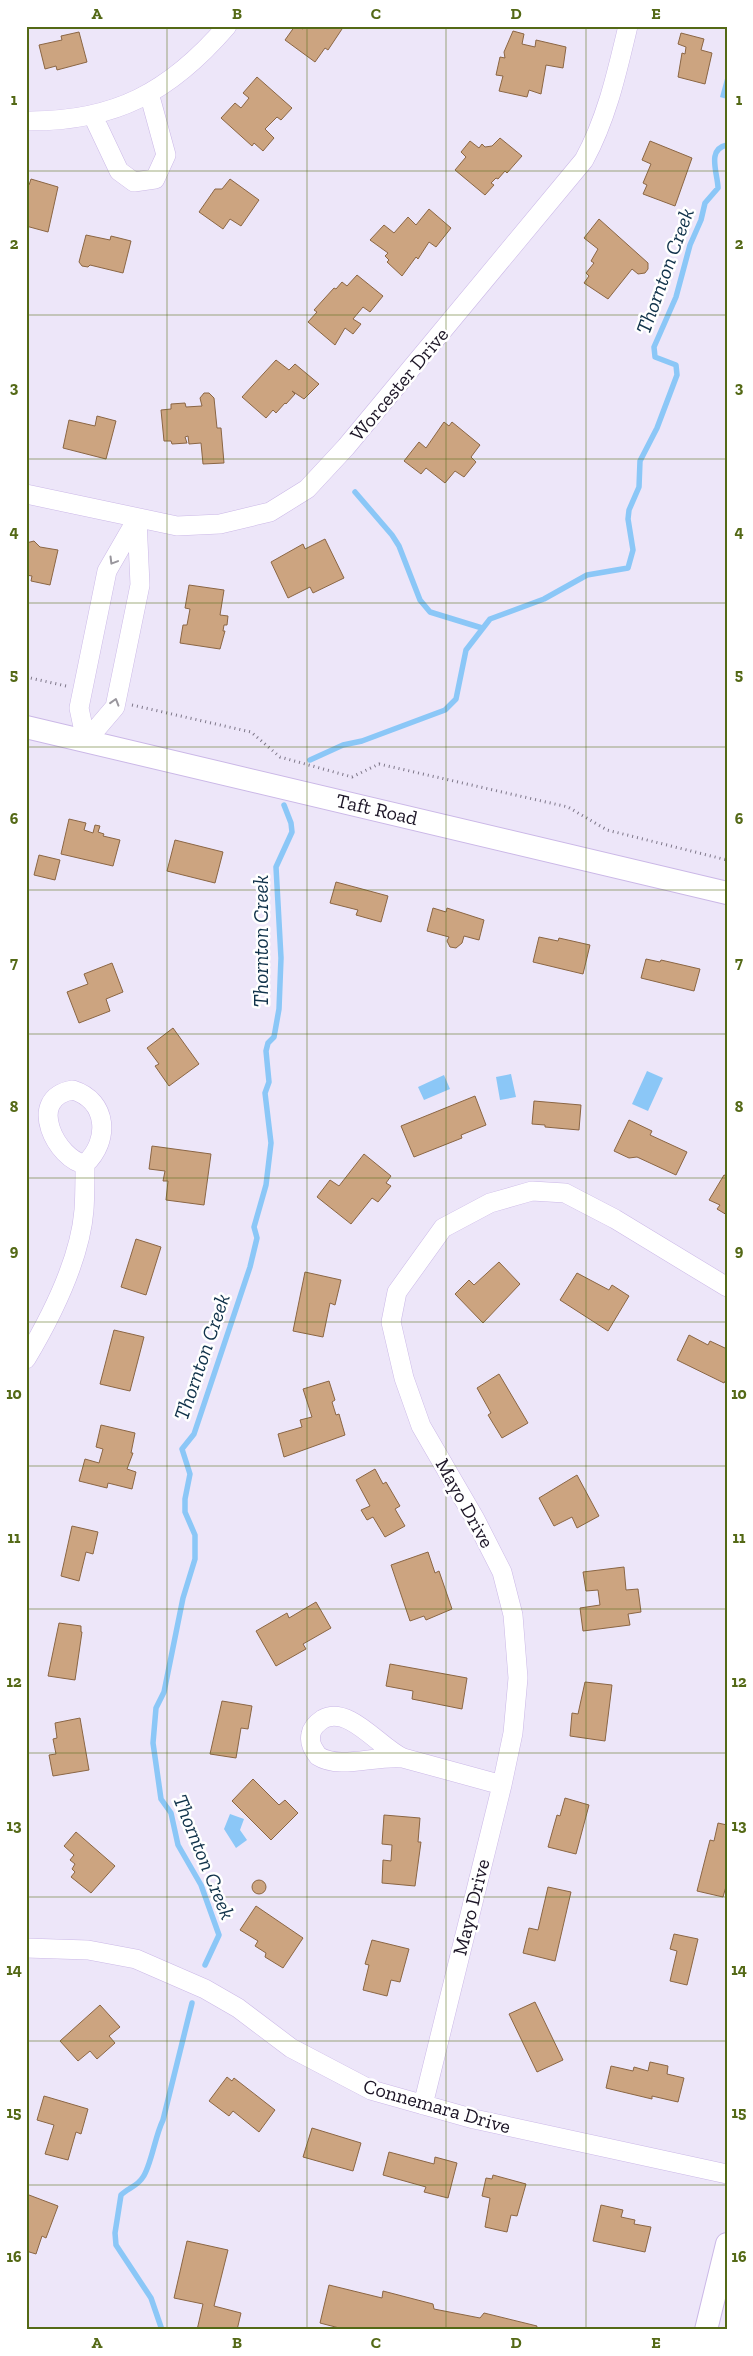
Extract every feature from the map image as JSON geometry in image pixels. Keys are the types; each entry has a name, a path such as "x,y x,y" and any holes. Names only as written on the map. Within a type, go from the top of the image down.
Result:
{"street":[{"path":"26,122 60,121 93,116 149,93 175,78 204,52 227,26"},
{"name":"Worcester Drive","path":"26,494 177,526 220,524 270,512 307,489 346,447 584,160 598,135 628,26"},
{"path":"93,116 119,171 134,182 155,178 166,155 149,93"},
{"path":"86,741 79,708 107,570 137,519"},
{"path":"86,741 115,707 140,585 137,519"},
{"name":"Taft Road","path":"26,727 727,893"},
{"path":"26,1360 41,1334 64,1283 78,1242 84,1212 86,1164"},
{"name":"Mayo Drive","path":"423,2105 502,1785 513,1733 518,1678 513,1615 502,1572 475,1519 422,1426 404,1378 391,1322 398,1292 443,1228 490,1204 532,1191 565,1193 615,1219 727,1287"},
{"path":"403,1758 502,1785"},
{"name":"Connemara Drive","path":"26,1948 88,1950 136,1959 205,1989 238,2008 291,2048 344,2078 371,2090 423,2105 583,2144 727,2174"},
{"path":"706,2330 727,2244"}],"path":[{"path":"26,677 82,690"},
{"path":"116,702 251,732 280,757 352,777 379,764 568,807 607,830 727,860"}],"water":[{"path":"727,71 727,99 720,97"},
{"path":"647,1071 663,1078 648,1111 632,1104"},
{"path":"511,1074 516,1097 500,1100 496,1077"},
{"path":"444,1075 450,1089 424,1100 418,1087"},
{"path":"230,1814 244,1819 240,1830 247,1840 236,1848 224,1829"}],"building":[{"path":"295,26 303,29 304,26 344,26 328,50 325,48 315,62 285,40"},
{"path":"513,31 524,34 522,44 535,47 536,40 566,47 563,68 546,65 541,94 529,90 527,97 499,91 503,76 496,75 500,57 505,58 504,52"},
{"path":"79,32 87,62 57,70 56,66 45,69 39,45 62,40 61,36"},
{"path":"681,33 704,39 701,50 712,53 705,84 678,77 682,53 685,54 686,47 678,44"},
{"path":"257,77 292,108 281,120 277,117 265,129 274,138 263,151 254,143 252,146 221,118 235,103 241,108 249,98 243,93"},
{"path":"500,138 522,156 507,173 505,171 498,179 496,178 491,183 494,185 485,195 455,170 466,157 461,152 470,141 479,148 482,144 485,147 492,146"},
{"path":"650,141 692,158 675,206 643,194 647,185 643,183 651,164 642,160"},
{"path":"31,179 58,187 48,232 26,226 26,184 29,185"},
{"path":"230,179 259,200 241,226 230,219 223,229 199,212 215,189 222,189"},
{"path":"429,209 451,228 436,247 429,242 418,259 416,257 402,276 387,262 389,260 385,256 388,253 370,240 384,225 394,233 408,217 416,225"},
{"path":"599,219 648,263 648,269 645,273 638,274 632,269 608,299 584,283 589,276 586,273 594,263 591,261 598,249 584,238"},
{"path":"86,235 110,240 111,236 131,241 123,273 90,265 88,267 82,266 79,262"},
{"path":"357,275 383,296 370,312 363,307 353,319 361,324 353,334 345,328 335,345 308,322 317,312 314,310 334,288 336,289 342,282 347,286"},
{"path":"276,360 289,370 295,364 319,384 304,399 292,391 295,394 286,404 276,413 273,410 266,418 242,397"},
{"path":"204,393 209,393 214,398 217,428 221,428 224,463 203,464 201,443 189,444 188,436 185,437 187,443 172,444 171,441 164,441 161,410 171,409 171,404 185,403 186,407 202,406 200,398"},
{"path":"97,416 116,421 106,459 63,448 69,420 95,426"},
{"path":"444,422 449,426 452,422 480,445 471,457 476,462 464,477 455,471 445,483 426,468 421,474 404,461 419,442 426,448"},
{"path":"325,539 344,578 313,593 310,587 288,598 271,562 303,544 305,549"},
{"path":"34,541 40,547 58,550 50,585 31,581 32,576 26,575 26,543"},
{"path":"189,585 224,590 220,615 228,616 227,625 224,625 223,631 225,631 220,649 180,643 183,625 187,625 190,609 185,608"},
{"path":"69,819 86,823 84,830 93,833 95,825 100,826 98,832 104,834 103,836 120,840 113,866 61,854"},
{"path":"175,840 223,852 215,883 167,871"},
{"path":"39,855 60,860 55,880 34,875"},
{"path":"336,882 388,896 381,922 356,915 358,910 330,903"},
{"path":"433,908 446,912 447,908 484,920 479,940 464,936 462,943 456,948 450,947 447,941 449,937 427,931"},
{"path":"539,937 558,941 559,938 590,945 583,974 533,962"},
{"path":"646,959 660,962 661,960 700,969 694,991 641,978"},
{"path":"112,963 123,992 106,999 110,1011 79,1023 67,992 88,984 84,974"},
{"path":"173,1028 199,1064 169,1086 155,1066 159,1064 147,1048"},
{"path":"475,1096 486,1125 461,1135 462,1138 414,1157 401,1126"},
{"path":"534,1101 581,1105 579,1130 532,1124"},
{"path":"629,1120 652,1131 650,1135 687,1152 676,1175 637,1157 629,1158 614,1151"},
{"path":"152,1146 211,1154 204,1205 166,1200 168,1181 163,1181 165,1171 149,1169"},
{"path":"364,1154 391,1176 386,1183 391,1186 378,1202 372,1198 351,1224 317,1197 330,1180 339,1186"},
{"path":"724,1175 727,1176 727,1215 717,1209 720,1205 709,1200"},
{"path":"136,1239 161,1247 146,1295 121,1287"},
{"path":"499,1262 520,1284 483,1323 455,1294 469,1280 474,1285"},
{"path":"305,1272 341,1280 335,1305 330,1303 323,1337 293,1331"},
{"path":"577,1273 609,1290 612,1285 629,1296 608,1331 560,1300"},
{"path":"114,1330 144,1337 130,1391 100,1384"},
{"path":"689,1335 708,1345 710,1341 727,1349 727,1378 724,1383 677,1360"},
{"path":"499,1374 528,1423 502,1438 488,1415 491,1413 477,1388"},
{"path":"329,1381 335,1400 332,1402 336,1415 339,1414 345,1435 284,1457 278,1434 302,1427 300,1420 312,1417 303,1389"},
{"path":"101,1425 135,1433 131,1453 133,1453 127,1469 136,1472 132,1489 108,1483 107,1488 79,1481 85,1459 99,1463 103,1449 96,1447"},
{"path":"375,1469 383,1484 386,1482 400,1506 395,1509 405,1526 385,1537 373,1517 367,1520 361,1510 370,1506 356,1480"},
{"path":"577,1475 599,1516 577,1528 572,1517 554,1526 539,1498"},
{"path":"72,1526 98,1532 93,1554 86,1552 79,1581 61,1576"},
{"path":"428,1552 435,1573 439,1571 452,1609 426,1620 424,1616 410,1621 391,1565"},
{"path":"624,1567 626,1590 638,1589 641,1612 628,1614 630,1625 583,1631 580,1608 600,1605 598,1590 586,1591 583,1572"},
{"path":"316,1602 331,1628 303,1644 306,1649 276,1666 256,1631 287,1613 289,1618"},
{"path":"59,1623 81,1626 82,1632 75,1680 48,1676"},
{"path":"390,1664 467,1678 462,1709 412,1699 413,1691 386,1686"},
{"path":"585,1682 612,1685 605,1741 570,1736 572,1713 578,1714"},
{"path":"222,1701 252,1706 248,1729 241,1728 236,1758 210,1754"},
{"path":"80,1718 89,1770 53,1776 49,1755 56,1754 53,1739 57,1738 55,1723"},
{"path":"253,1779 279,1805 285,1800 298,1813 271,1840 232,1801"},
{"path":"565,1798 589,1805 576,1854 548,1847 557,1815 560,1816"},
{"path":"384,1815 420,1818 418,1842 421,1842 415,1886 382,1883 383,1860 391,1861 392,1845 382,1844"},
{"path":"718,1823 727,1825 727,1883 723,1897 697,1891 710,1840 714,1841"},
{"path":"76,1832 115,1866 91,1893 71,1877 75,1872 72,1869 75,1864 70,1860 74,1855 64,1846"},
{"path":"259,1880 264,1882 266,1887 264,1892 259,1894 254,1892 252,1887 254,1882"},
{"path":"548,1887 571,1892 555,1961 523,1953 529,1928 538,1930"},
{"path":"256,1906 303,1938 283,1968 265,1957 266,1953 255,1946 258,1941 240,1930"},
{"path":"674,1934 698,1939 687,1985 670,1981 677,1951 670,1949"},
{"path":"372,1940 409,1949 400,1982 391,1980 387,1996 363,1990 369,1965 365,1964"},
{"path":"535,2002 563,2060 537,2072 509,2014"},
{"path":"100,2005 120,2027 109,2036 115,2043 97,2059 90,2051 78,2061 60,2041"},
{"path":"650,2062 668,2066 667,2074 684,2078 678,2102 652,2096 652,2099 606,2088 611,2066 633,2071 634,2067 648,2071"},
{"path":"227,2077 232,2081 234,2078 275,2110 259,2132 233,2111 229,2116 209,2101"},
{"path":"44,2096 88,2109 81,2134 76,2132 68,2160 45,2154 54,2125 37,2120"},
{"path":"312,2128 361,2143 353,2171 303,2157"},
{"path":"389,2152 434,2164 435,2157 457,2163 448,2198 424,2192 426,2187 383,2175"},
{"path":"493,2175 526,2184 517,2216 511,2215 507,2232 485,2227 490,2198 482,2196 486,2178 492,2179"},
{"path":"29,2195 58,2206 46,2238 42,2236 36,2254 26,2251 26,2198"},
{"path":"601,2205 623,2210 621,2217 635,2220 634,2224 651,2227 645,2252 593,2241"},
{"path":"187,2241 228,2250 214,2306 241,2313 237,2330 197,2330 203,2304 174,2298"},
{"path":"329,2285 382,2298 383,2291 433,2304 434,2309 480,2318 484,2313 537,2326 536,2330 347,2330 320,2323"}],"waterway":[{"name":"Thornton Creek","path":"310,760 343,745 362,741 445,710 456,699 466,650 490,619 544,599 587,575 628,568 633,550 628,519 629,510 639,487 640,461 657,428 677,375 676,365 655,357 654,347 676,297 690,245 701,220 705,203 718,188 715,163 717,151 727,145"},
{"path":"355,492 392,535 399,546 420,600 430,612 482,628"},
{"name":"Thornton Creek","path":"205,1965 219,1935 201,1885 178,1845 171,1813 161,1799 153,1743 156,1708 164,1692 183,1598 195,1559 195,1535 185,1512 185,1499 190,1474 182,1449 194,1434 250,1267 257,1238 254,1227 266,1185 271,1143 265,1093 269,1082 266,1051 268,1043 274,1037 279,1009 281,958 276,867 292,832 291,823 284,805"},
{"name":"Thornton Creek","path":"162,2330 151,2298 116,2245 115,2233 121,2195 136,2185 146,2172 163,2120 192,2003"}]}
